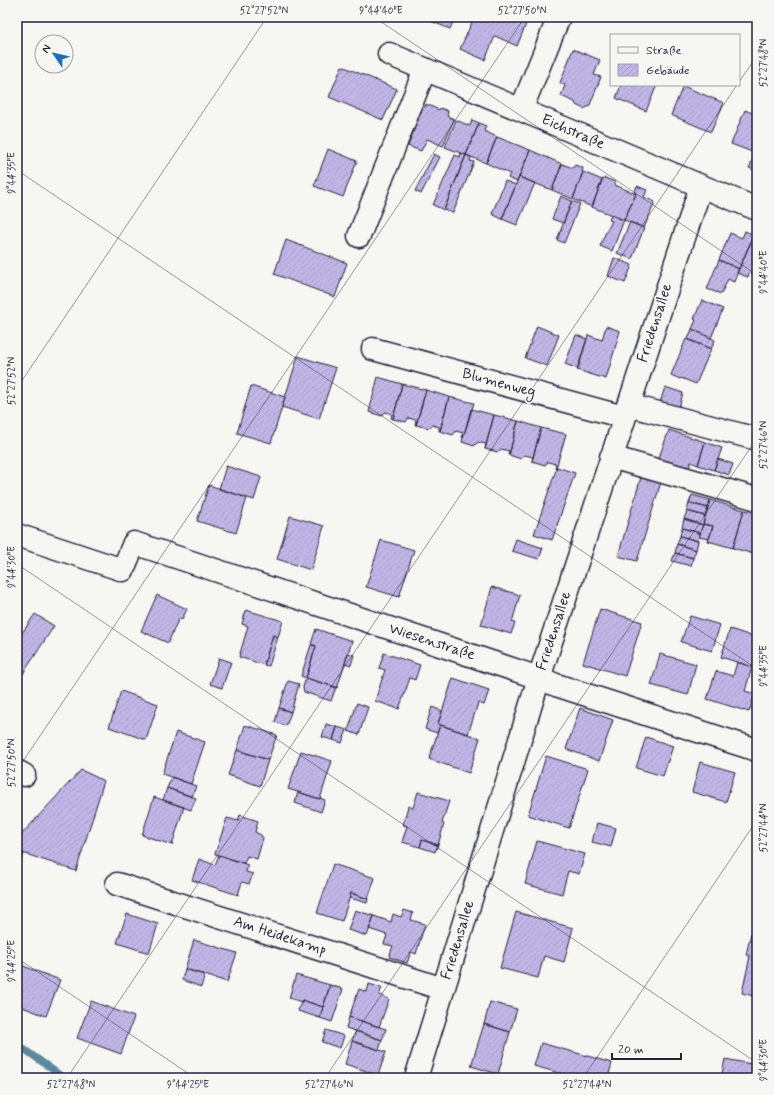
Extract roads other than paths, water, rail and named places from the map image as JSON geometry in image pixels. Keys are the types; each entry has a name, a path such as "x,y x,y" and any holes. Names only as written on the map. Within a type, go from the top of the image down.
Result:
{"street":[{"path":"521,110 560,17"},
{"name":"Eichstraße","path":"389,54 701,186 757,208"},
{"path":"359,236 425,69"},
{"name":"Friedensallee","path":"416,1078 539,678 701,186"},
{"name":"Blumenweg","path":"374,349 626,411 757,439"},
{"path":"611,457 757,499"},
{"name":"Wiesenstraße","path":"17,535 123,570 134,543 539,678 556,685 757,750"},
{"name":"Am Heidekamp","path":"117,884 443,989"}],"waterway":[{"path":"17,1044 64,1078"}]}
